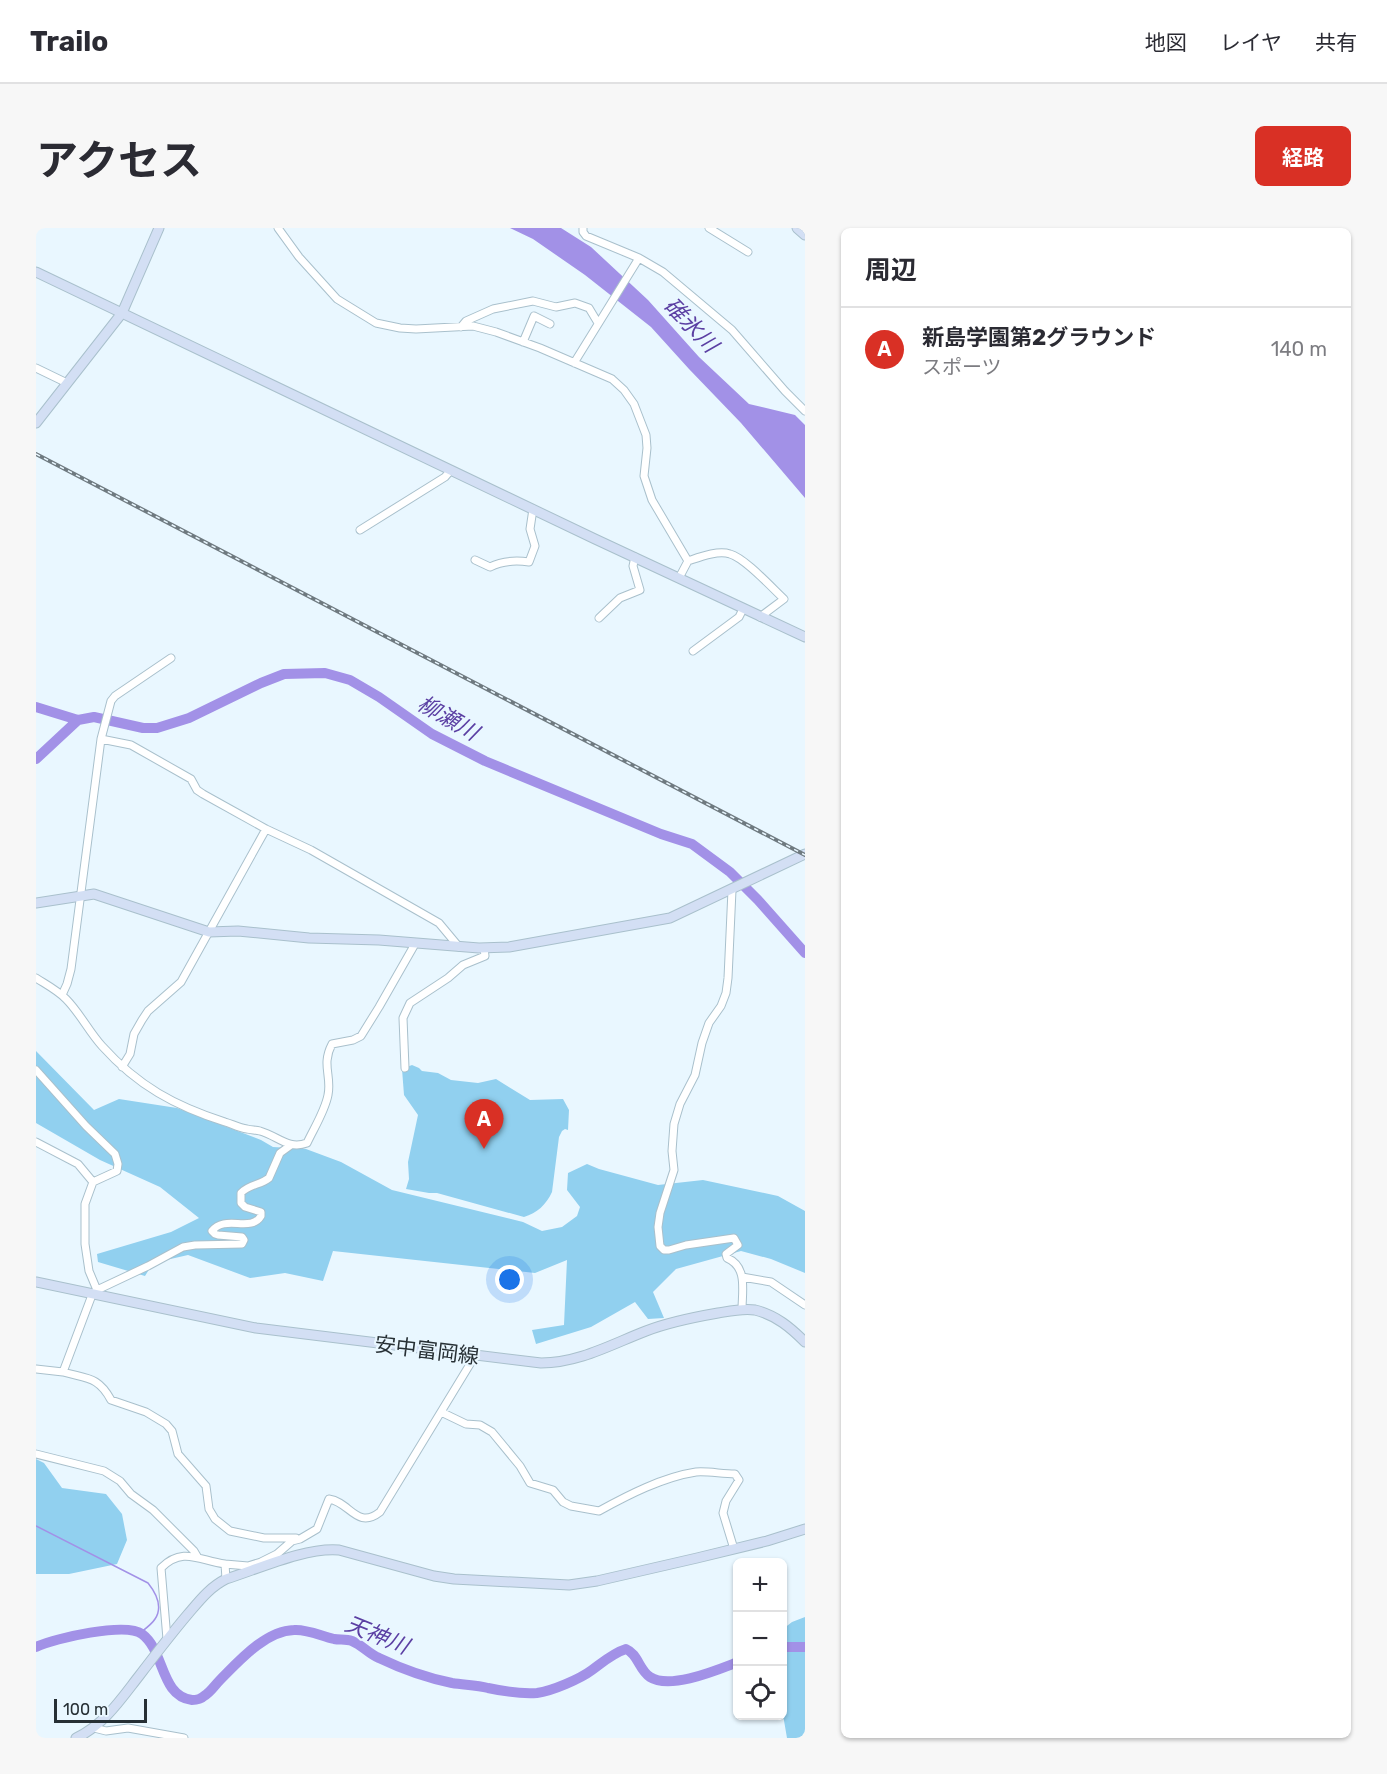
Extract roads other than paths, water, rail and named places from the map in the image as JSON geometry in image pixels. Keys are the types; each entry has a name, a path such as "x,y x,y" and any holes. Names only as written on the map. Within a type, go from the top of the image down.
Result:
{"street":[{"path":"36,423 122,313 159,228"},
{"path":"278,228 299,257 337,299 376,323 400,328 473,326 523,342 612,378 634,404 646,435 644,476 649,492 688,561"},
{"path":"583,228 586,236 663,272 732,330 805,411"},
{"path":"709,228 748,252"},
{"path":"797,228 805,235"},
{"path":"574,363 638,260"},
{"path":"36,272 805,637"},
{"path":"461,327 466,321 493,309 533,301 556,307 575,303 589,308 599,321"},
{"path":"523,342 534,316 550,324"},
{"path":"36,368 67,383"},
{"path":"360,530 445,477 451,470"},
{"path":"475,560 490,567 498,563 519,560 529,562 535,546 530,529 532,509"},
{"path":"679,578 688,561 717,553 731,554 756,571 784,599 760,617"},
{"path":"599,618 620,598 639,590 633,566 635,558"},
{"path":"693,651 739,617 743,609"},
{"path":"62,995 71,969 103,736 111,701 171,658"},
{"path":"103,736 130,744 191,779 202,794 266,829 311,850 439,923 459,947"},
{"path":"122,1067 130,1054 134,1034 148,1011 181,982 266,829"},
{"path":"36,903 94,894 209,932 238,931 309,938 379,940 459,947 509,947 670,918 805,854"},
{"path":"733,889 726,993 721,1006 709,1023 702,1042 695,1075 680,1104 674,1124 672,1150 674,1170 660,1213 658,1227 660,1246 664,1250 734,1238 738,1245 726,1254 727,1258 735,1261 740,1268 742,1310"},
{"path":"36,978 62,995 103,1047 138,1081 177,1104 205,1116 246,1129 258,1130 291,1145 299,1146 307,1143 329,1093 326,1064 332,1044 361,1036 415,944"},
{"path":"405,1068 403,1017 411,1003 463,965 485,956 484,948"},
{"path":"36,1070 86,1126 115,1154 118,1164 117,1171 93,1182 85,1204 85,1244 95,1292 63,1372"},
{"path":"36,1142 78,1164 93,1182"},
{"path":"95,1292 183,1247 242,1244 244,1240 242,1236 218,1235 212,1231 219,1224 226,1222 253,1223 258,1221 261,1212 245,1207 241,1203 241,1193 245,1188 266,1181 280,1153 291,1145"},
{"path":"742,1277 771,1282 805,1305"},
{"name":"安中富岡線","path":"36,1282 95,1292 256,1328 541,1363 567,1361 659,1326 742,1310 755,1310 774,1317 805,1342"},
{"path":"167,1639 161,1568 170,1559 197,1556 209,1562 248,1566 277,1554 292,1541 317,1529 329,1499 337,1500 359,1517 367,1519 380,1512 475,1356"},
{"path":"36,1368 63,1372 98,1382 106,1390 111,1400 146,1412 166,1424 172,1431 178,1454 206,1486 209,1509 215,1519 230,1531 264,1538 300,1539"},
{"path":"441,1412 466,1424 480,1425 492,1432 530,1483 553,1490 563,1502 571,1506 599,1511 636,1491 681,1476 698,1472 735,1474 739,1480 726,1501 723,1513 734,1549"},
{"path":"36,1454 104,1471 120,1481 131,1494 153,1510 178,1534 197,1556"},
{"path":"76,1738 94,1728 111,1710 206,1593 226,1579 308,1552 326,1549 339,1550 453,1579 569,1585 597,1581 734,1549 805,1529"},
{"path":"225,1564 226,1579"},
{"path":"94,1728 106,1731 128,1728 184,1738"}],"waterway":[{"name":"柳瀬川","path":"36,707 78,720 94,717 143,728 157,728 189,718 284,674 325,673 350,680 432,734 485,761 661,834 692,844 730,872 805,953"},
{"path":"36,759 78,720"},
{"path":"36,1526 148,1583 156,1596 158,1610 154,1621 140,1633"},
{"name":"天神川","path":"36,1647 58,1639 106,1630 134,1631 142,1634 149,1642 174,1690 182,1697 192,1700 200,1699 208,1693 244,1656 263,1641 294,1630 352,1641 375,1656 433,1679 519,1693 537,1693 566,1684 587,1673 612,1655 626,1649 633,1654 646,1674 659,1680 681,1680 733,1664"},
{"name":"天神川","path":"787,1647 805,1647"}],"railway":[{"path":"36,454 805,855"}],"place":[{"name":"新島学園第2グラウンド","path":"484,1149"}],"water label":[{"name":"碓氷川","path":"691,325"}]}
